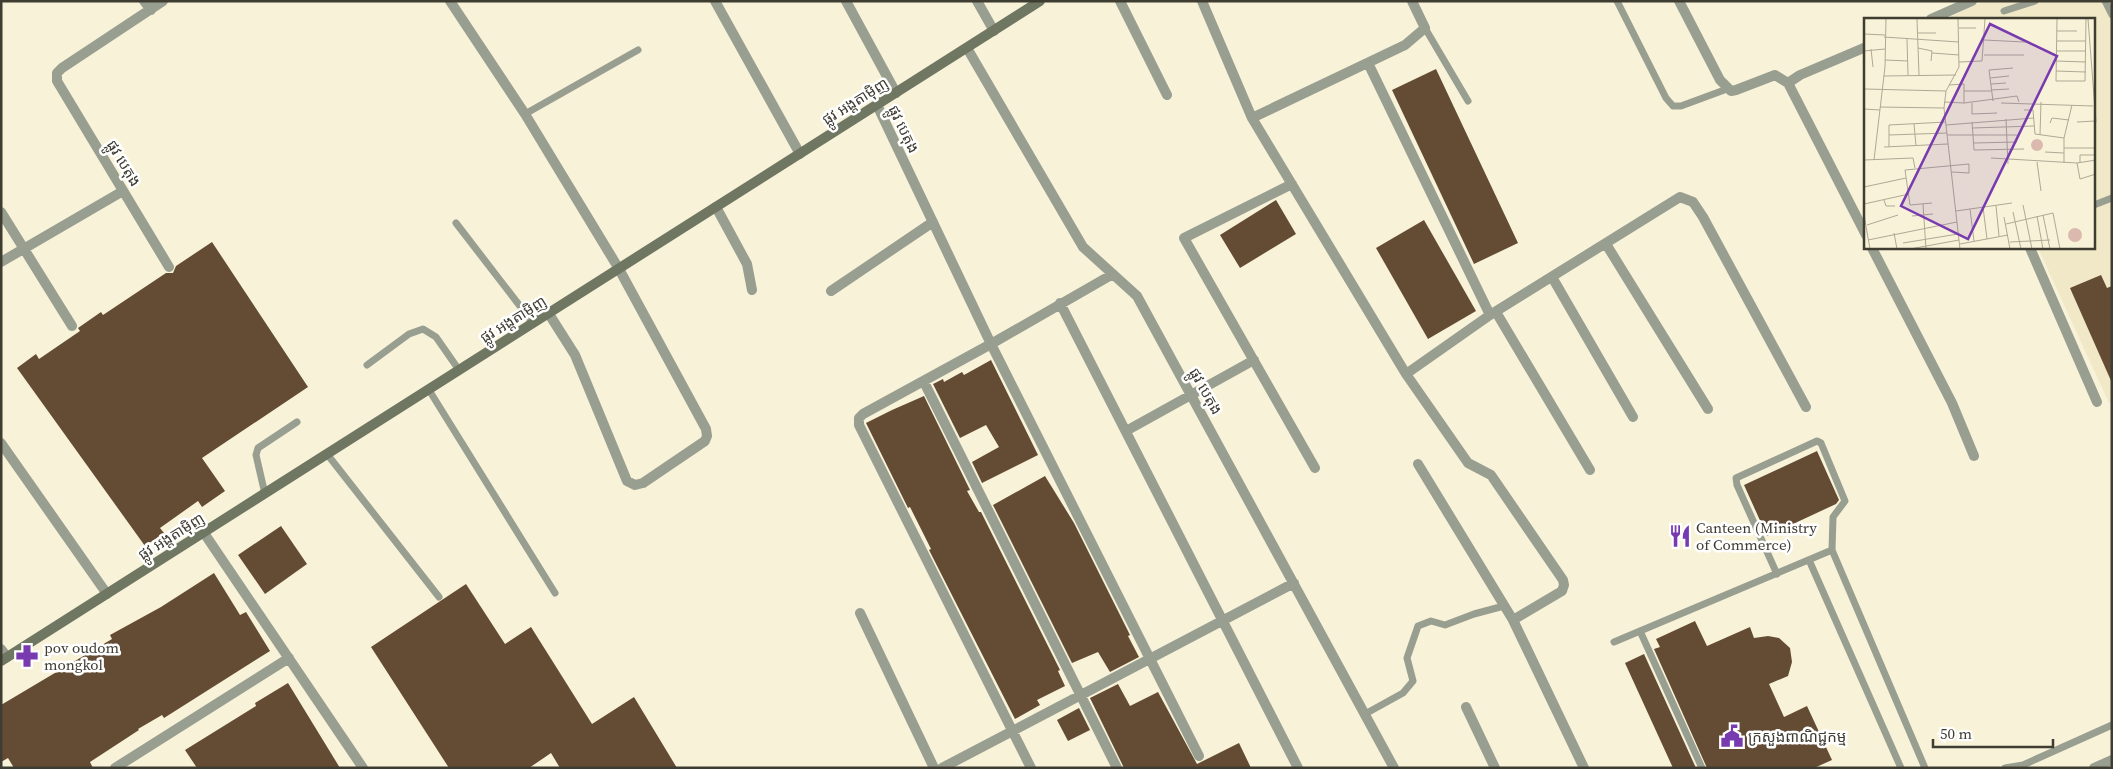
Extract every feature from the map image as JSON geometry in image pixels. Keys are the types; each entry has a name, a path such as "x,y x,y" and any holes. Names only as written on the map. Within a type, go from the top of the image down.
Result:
{"street":[{"path":"144,1 151,10 164,1"},
{"path":"450,1 525,114 618,269 706,429 707,436 705,441 642,483 635,485 627,481 575,355 549,314"},
{"path":"715,1 800,154"},
{"path":"846,1 896,93"},
{"path":"977,1 994,31"},
{"name":"ផ្លូវ អង្តតាម៉ិញ","path":"3,656 204,533 1040,1"},
{"path":"1120,1 1167,94"},
{"path":"1202,1 1252,118 1406,374 1468,464 1490,475 1563,580 1562,591 1514,620"},
{"path":"1252,118 1405,45 1425,28 1412,1"},
{"path":"1679,1 1720,80 1727,89 1731,91 1736,90 1775,76 1788,83 1864,231"},
{"path":"1933,18 1972,1"},
{"name":"ផ្លូវ បេតុង","path":"151,10 57,73 57,81 169,267"},
{"name":"ផ្លូវ បេតុង","path":"967,48 1083,247 1137,296 1394,768"},
{"path":"1788,83 1800,75 1864,48"},
{"path":"1368,63 1493,313 1590,470"},
{"name":"ផ្លូវ បេតុង","path":"877,105 991,344 1199,756"},
{"path":"1292,184 1184,238 1315,468"},
{"path":"1,262 123,191"},
{"path":"1406,374 1493,313 1680,197 1693,202 1703,216 1806,407"},
{"path":"716,207 747,264 752,290"},
{"path":"1,212 72,326"},
{"path":"831,291 933,222"},
{"path":"1606,244 1708,409"},
{"path":"1873,249 1952,403 1974,456"},
{"path":"2030,249 2098,402"},
{"path":"1030,768 859,425 859,418 863,414 924,382 1113,274"},
{"path":"1552,277 1633,417"},
{"path":"1060,303 1298,768"},
{"path":"1126,431 1254,360"},
{"path":"924,382 1117,768"},
{"path":"1,443 106,594"},
{"path":"1418,464 1514,620 1584,768"},
{"path":"204,533 363,768"},
{"path":"942,768 1294,583"},
{"path":"860,613 934,768"},
{"path":"115,768 289,658"},
{"path":"1466,707 1495,768"},
{"path":"2094,768 2112,760"}],"lane":[{"path":"1617,1 1666,98 1674,106 1681,106 1727,89"},
{"path":"2004,11 2036,1"},
{"path":"2106,1 2112,15"},
{"path":"1425,28 1468,100"},
{"path":"525,114 638,50"},
{"path":"2096,203 2112,198"},
{"path":"456,223 533,323"},
{"path":"367,365 409,334 423,329 436,337 459,370"},
{"path":"429,390 555,593"},
{"path":"265,494 256,455 258,448 297,422"},
{"path":"1777,574 1737,485 1736,478 1817,440 1845,501 1833,517 1832,550 1925,768"},
{"path":"327,454 440,597"},
{"path":"1614,642 1832,550"},
{"path":"1809,560 1901,768"},
{"path":"1365,714 1403,694 1413,681 1407,658 1418,626 1431,621 1445,626 1474,614 1504,606"},
{"path":"1640,631 1702,768"},
{"path":"2005,768 2023,765 2112,726"}],"shaded area":[{"path":"1984,1 2112,1 2112,402 2109,403 2038,249 2096,249 2096,18 1947,18"}],"building":[{"path":"1436,69 1518,243 1474,264 1392,90"},
{"path":"1276,200 1296,234 1240,268 1220,235"},
{"path":"1424,220 1476,311 1428,339 1376,248"},
{"path":"212,242 308,387 202,458 225,491 202,507 198,501 160,528 164,533 145,546 17,368 36,354 39,359 80,331 78,328 101,312 103,315 166,273 173,273 176,266"},
{"path":"2101,275 2107,288 2112,286 2112,383 2070,288"},
{"path":"991,360 1038,455 982,483 972,462 999,447 986,425 960,438 933,384 943,379 944,382 962,372 964,375"},
{"path":"924,396 970,490 967,491 979,512 981,512 1060,670 1058,671 1065,686 1037,700 1040,705 1015,719 929,550 931,549 910,507 908,508 866,423"},
{"path":"1817,451 1839,500 1836,504 1767,536 1744,485"},
{"path":"1045,476 1074,523 1130,635 1128,636 1139,657 1110,672 1098,652 1072,663 993,505"},
{"path":"281,526 307,564 265,594 238,555"},
{"path":"214,573 240,615 246,612 270,651 164,718 162,715 138,729 90,762 93,768 14,768 8,758 1,762 1,705 112,639 110,635 161,607"},
{"path":"466,584 505,644 531,627 592,724 634,697 677,768 560,768 551,753 529,768 449,768 371,647"},
{"path":"1695,621 1707,646 1750,627 1754,638 1768,636 1779,638 1790,648 1792,662 1788,676 1769,684 1784,717 1807,706 1832,760 1814,768 1707,768 1654,649 1660,647 1656,639"},
{"path":"1644,654 1696,768 1673,768 1625,663"},
{"path":"288,683 340,768 197,768 185,750 256,706 255,703"},
{"path":"1118,684 1130,706 1158,692 1197,764 1239,743 1251,768 1124,768 1090,698"},
{"path":"1079,708 1090,730 1068,741 1057,720"}],"place":[{"name":"Canteen (Ministry of Commerce)","path":"1680,536"},
{"name":"pov oudom mongkol","path":"27,656"},
{"name":"ក្រសួងពាណិជ្ជកម្ម","path":"1732,736"}]}
